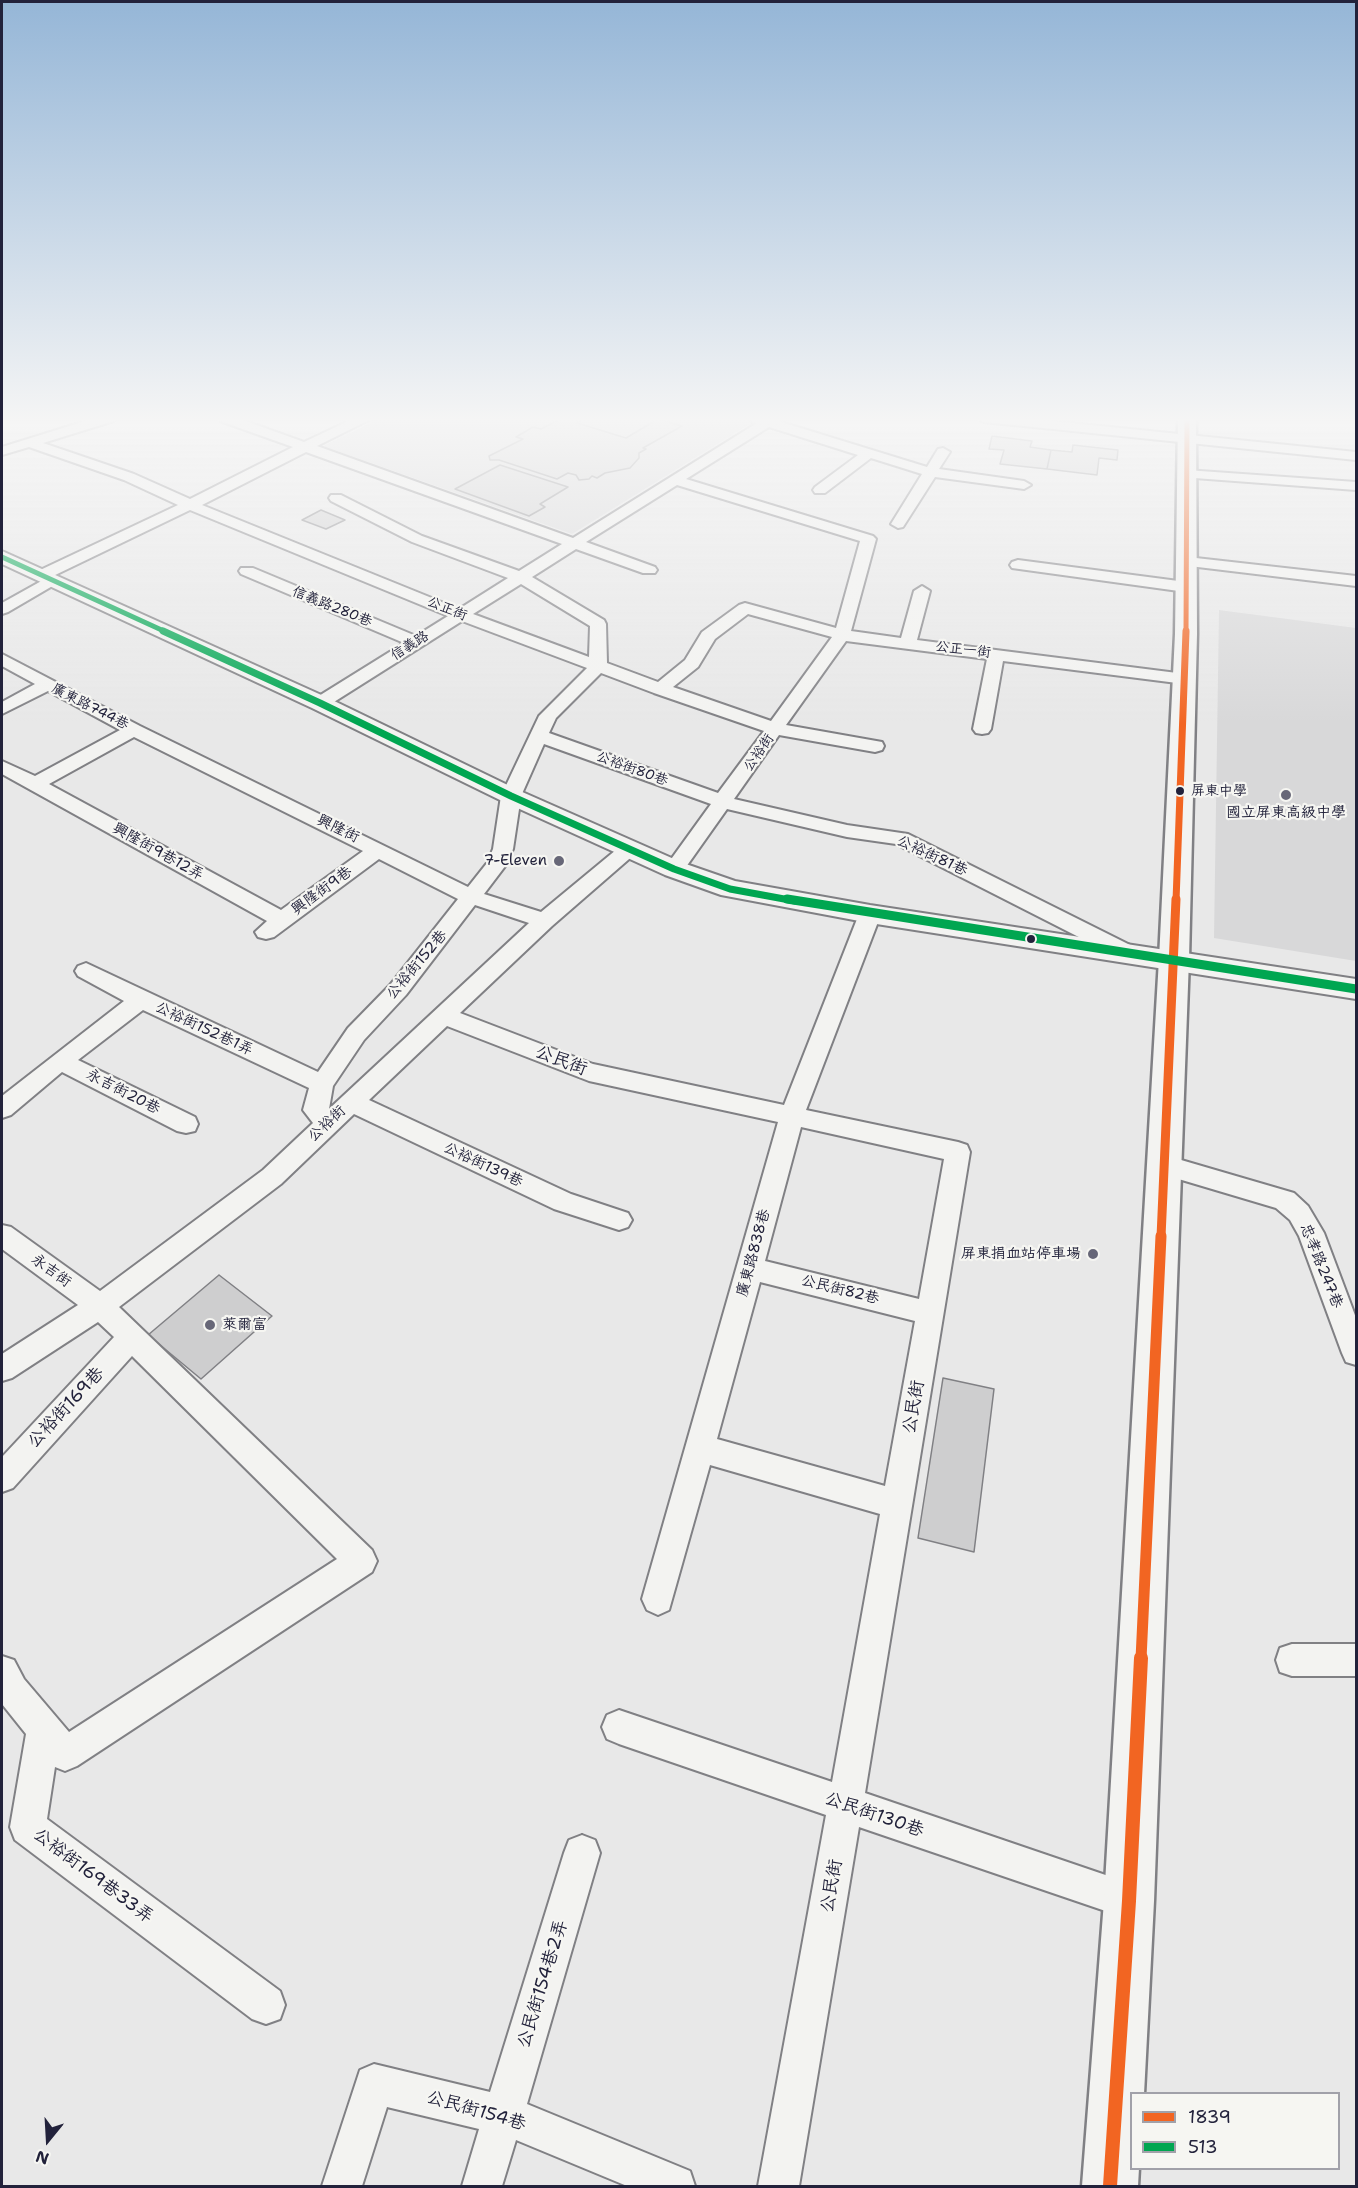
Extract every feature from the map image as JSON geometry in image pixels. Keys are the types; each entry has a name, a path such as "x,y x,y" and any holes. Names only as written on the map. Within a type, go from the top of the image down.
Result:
{"main road":[{"path":"1110,2187 1129,1901 1174,959 1185,679 1187,520"}],"street":[{"path":"2,609 47,578 160,520"},
{"name":"公正街","path":"227,520 460,615 660,689 776,729 875,746"},
{"path":"380,520 417,539 521,577 598,624 598,666"},
{"path":"510,520 649,570"},
{"name":"信義路","path":"320,703 610,520"},
{"name":"公裕街","path":"674,869 842,635 868,539 806,520"},
{"path":"898,524 900,520"},
{"path":"2,557 320,703 511,796 674,869 730,889 870,914 1174,959 1356,989"},
{"path":"1187,562 1356,580"},
{"path":"1018,565 1186,587"},
{"name":"信義路280巷","path":"247,571 417,642"},
{"path":"908,644 922,591"},
{"name":"公正一街","path":"660,689 692,663 708,636 745,608 842,635 1185,679"},
{"path":"982,729 996,655"},
{"name":"廣東路744巷","path":"2,659 46,685 134,730"},
{"name":"公裕街152巷","path":"328,1123 315,1110 322,1084 357,1034 398,990 496,865 503,849 511,796 548,716 598,666"},
{"name":"廣東路744巷","path":"2,709 46,685"},
{"path":"35,784 134,730"},
{"name":"興隆街","path":"134,730 379,849 472,897 544,921"},
{"name":"公裕街80巷","path":"540,736 724,802"},
{"name":"興隆街9巷12弄","path":"2,767 35,784 274,926"},
{"name":"公裕街81巷","path":"724,802 847,831 901,838 1126,952"},
{"name":"興隆街9巷","path":"274,926 379,849"},
{"name":"公裕街","path":"2,1369 100,1306 272,1177 544,921 629,849"},
{"name":"廣東路838巷","path":"658,1599 792,1116 870,914"},
{"name":"公裕街152巷1弄","path":"86,971 141,1000 322,1084"},
{"path":"2,1109 60,1060 141,1000"},
{"name":"公民街","path":"444,1016 589,1072 958,1152 780,2187"},
{"name":"永吉街20巷","path":"60,1060 186,1124"},
{"name":"公裕街139巷","path":"350,1102 563,1202 619,1220"},
{"name":"忠孝路247巷","path":"1164,1165 1285,1200 1299,1213 1311,1233 1356,1353"},
{"name":"永吉街","path":"2,1235 100,1306 362,1561 65,1754 44,1730"},
{"name":"公民街82巷","path":"750,1268 930,1313"},
{"name":"公裕街169巷","path":"2,1478 131,1338"},
{"path":"699,1448 897,1504"},
{"path":"1292,1660 1356,1660"},
{"path":"2,1671 12,1691 44,1730"},
{"name":"公民街130巷","path":"619,1727 1129,1901"},
{"name":"公裕街169巷33弄","path":"44,1730 28,1827 266,2005"},
{"name":"公民街154巷2弄","path":"482,2187 582,1853"},
{"name":"公民街154巷","path":"342,2187 374,2084 504,2115 675,2187"}],"shaded area":[{"path":"533,520 594,520 572,534"},
{"name":"國立屏東高級中學","path":"1219,610 1356,628 1356,961 1214,938"}],"building":[{"path":"302,520 345,520 326,529"},
{"name":"萊爾富","path":"219,1275 272,1316 201,1379 148,1335"},
{"path":"943,1378 994,1389 974,1552 918,1538"}],"transit line":[{"name":"1839","path":"1110,2186 1129,1901 1174,959 1186,634 1187,520"},
{"name":"513","path":"2,557 320,703 511,796 674,869 730,889 870,914 1356,989"}],"place":[{"name":"屏東中學","path":"1180,791"},
{"name":"國立屏東高級中學","path":"1286,795"},
{"name":"7-Eleven","path":"559,861"},
{"name":"屏東捐血站停車場","path":"1093,1254"},
{"name":"萊爾富","path":"210,1325"}]}
